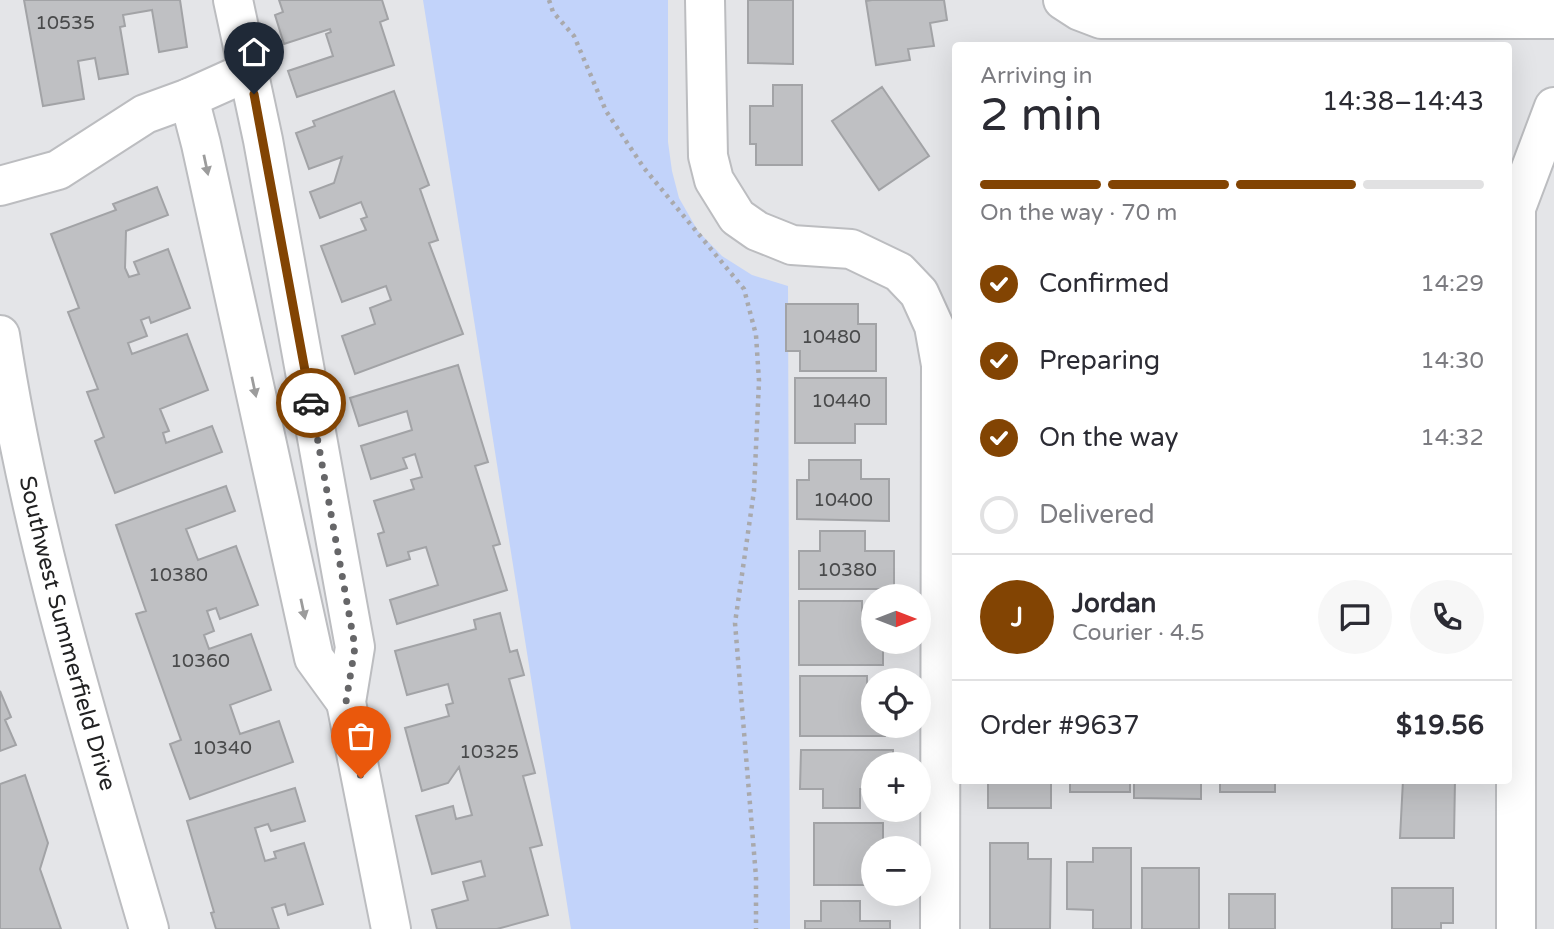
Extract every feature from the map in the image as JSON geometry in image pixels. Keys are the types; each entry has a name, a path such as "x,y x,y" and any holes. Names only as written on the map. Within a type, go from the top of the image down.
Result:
{"street":[{"path":"233,0 249,71 355,647 346,702 391,929"},
{"path":"705,0 708,156 714,180 737,217 757,231 792,245 851,249 899,272 919,293 948,365 948,670 940,929"},
{"path":"1063,0 1101,19 1554,19"},
{"path":"0,186 58,170 145,114 249,71"},
{"path":"189,98 314,658 346,702"},
{"path":"1516,929 1516,208 1554,107"},
{"name":"Southwest Summerfield Drive","path":"0,335 12,415 58,615 149,929"}],"path":[{"path":"549,0 553,12 574,36 606,111 645,168 744,289 756,335 759,381 754,491 735,623 756,877 756,929"}],"shaded area":[{"path":"423,0 668,0 668,142 679,198 698,231 722,256 752,275 788,286 790,929 571,929"}],"building":[{"path":"24,0 180,0 187,47 159,52 152,10 123,15 125,26 120,27 128,74 99,79 95,58 78,61 84,99 43,106"},
{"path":"279,0 382,0 388,19 380,22 394,65 297,97 288,71 333,56 326,34 331,32 330,29 284,44 275,15 283,12"},
{"path":"748,0 793,0 793,64 748,63"},
{"path":"944,0 947,20 930,23 934,46 908,49 910,60 876,65 866,1"},
{"path":"773,85 802,85 802,165 756,165 756,144 750,144 750,106 773,106"},
{"path":"882,87 929,156 879,190 832,121"},
{"path":"394,91 429,185 420,189 438,240 429,243 463,334 355,374 342,336 375,324 370,308 391,300 386,286 342,302 321,246 366,230 361,219 367,217 361,202 320,218 310,192 334,183 342,157 309,169 296,133 315,126 313,121"},
{"path":"157,187 168,215 126,231 125,268 129,277 139,274 134,262 168,249 190,308 151,323 149,317 141,320 147,336 128,343 132,354 187,334 208,390 160,409 169,431 163,433 166,443 212,426 222,452 115,493 95,441 104,437 87,392 98,389 68,312 79,308 51,234 116,210 113,204"},
{"path":"786,304 858,304 858,324 876,324 876,371 800,371 800,351 786,351"},
{"path":"458,365 488,462 475,466 500,544 493,546 507,590 397,624 390,600 438,585 426,547 408,552 410,559 387,566 378,534 384,532 374,501 414,489 411,480 422,477 415,454 403,458 407,468 371,479 361,446 412,430 407,411 359,426 350,398"},
{"path":"795,378 886,378 886,424 855,424 855,443 795,443"},
{"path":"809,460 861,460 861,479 889,479 889,521 797,519 797,480 809,480"},
{"path":"226,486 235,511 186,529 198,560 236,546 258,605 220,619 216,608 207,611 214,631 204,635 209,649 251,634 271,690 230,705 240,734 279,721 293,762 190,799 170,744 181,740 136,614 146,611 116,525"},
{"path":"820,531 865,531 865,551 894,551 894,584 861,584 861,589 799,589 799,551 820,551"},
{"path":"799,601 861,601 861,654 883,654 883,665 799,665"},
{"path":"500,613 510,652 517,650 524,675 509,679 535,773 523,776 542,845 530,848 548,915 497,929 437,929 432,910 468,900 463,882 485,876 481,861 432,874 416,816 453,806 456,819 472,815 459,767 448,783 422,791 405,728 449,716 446,705 453,703 448,684 407,695 395,651 476,629 474,620"},
{"path":"800,676 861,676 861,736 800,736"},
{"path":"0,691 11,717 5,720 16,745 0,751"},
{"path":"801,750 893,750 861,752 860,808 823,808 823,789 800,789"},
{"path":"25,775 48,843 40,869 61,929 0,929 0,784"},
{"path":"988,784 1051,784 1051,808 988,808"},
{"path":"1070,784 1130,784 1130,792 1070,792"},
{"path":"1134,784 1201,784 1201,799 1134,798"},
{"path":"1220,784 1275,784 1275,792 1220,792"},
{"path":"1403,784 1455,784 1454,838 1400,838"},
{"path":"295,788 305,821 271,831 268,824 255,828 265,861 276,858 274,852 304,843 323,904 288,915 285,904 272,908 279,929 216,929 211,913 214,912 187,821"},
{"path":"814,823 883,823 883,836 861,836 861,885 814,885"},
{"path":"990,843 1028,843 1028,859 1051,859 1050,929 990,929"},
{"path":"1093,848 1131,848 1131,929 1093,929 1093,910 1067,909 1067,862 1093,862"},
{"path":"1142,868 1199,868 1199,929 1142,929"},
{"path":"1392,888 1453,888 1453,923 1441,923 1441,929 1392,929"},
{"path":"1229,894 1275,894 1275,929 1229,929"},
{"path":"821,901 860,901 860,921 890,921 890,929 805,929 805,921 821,921"}],"way so far":[{"path":"311,403 355,647 346,702 361,778"}],"route":[{"path":"254,94 311,403"}]}
